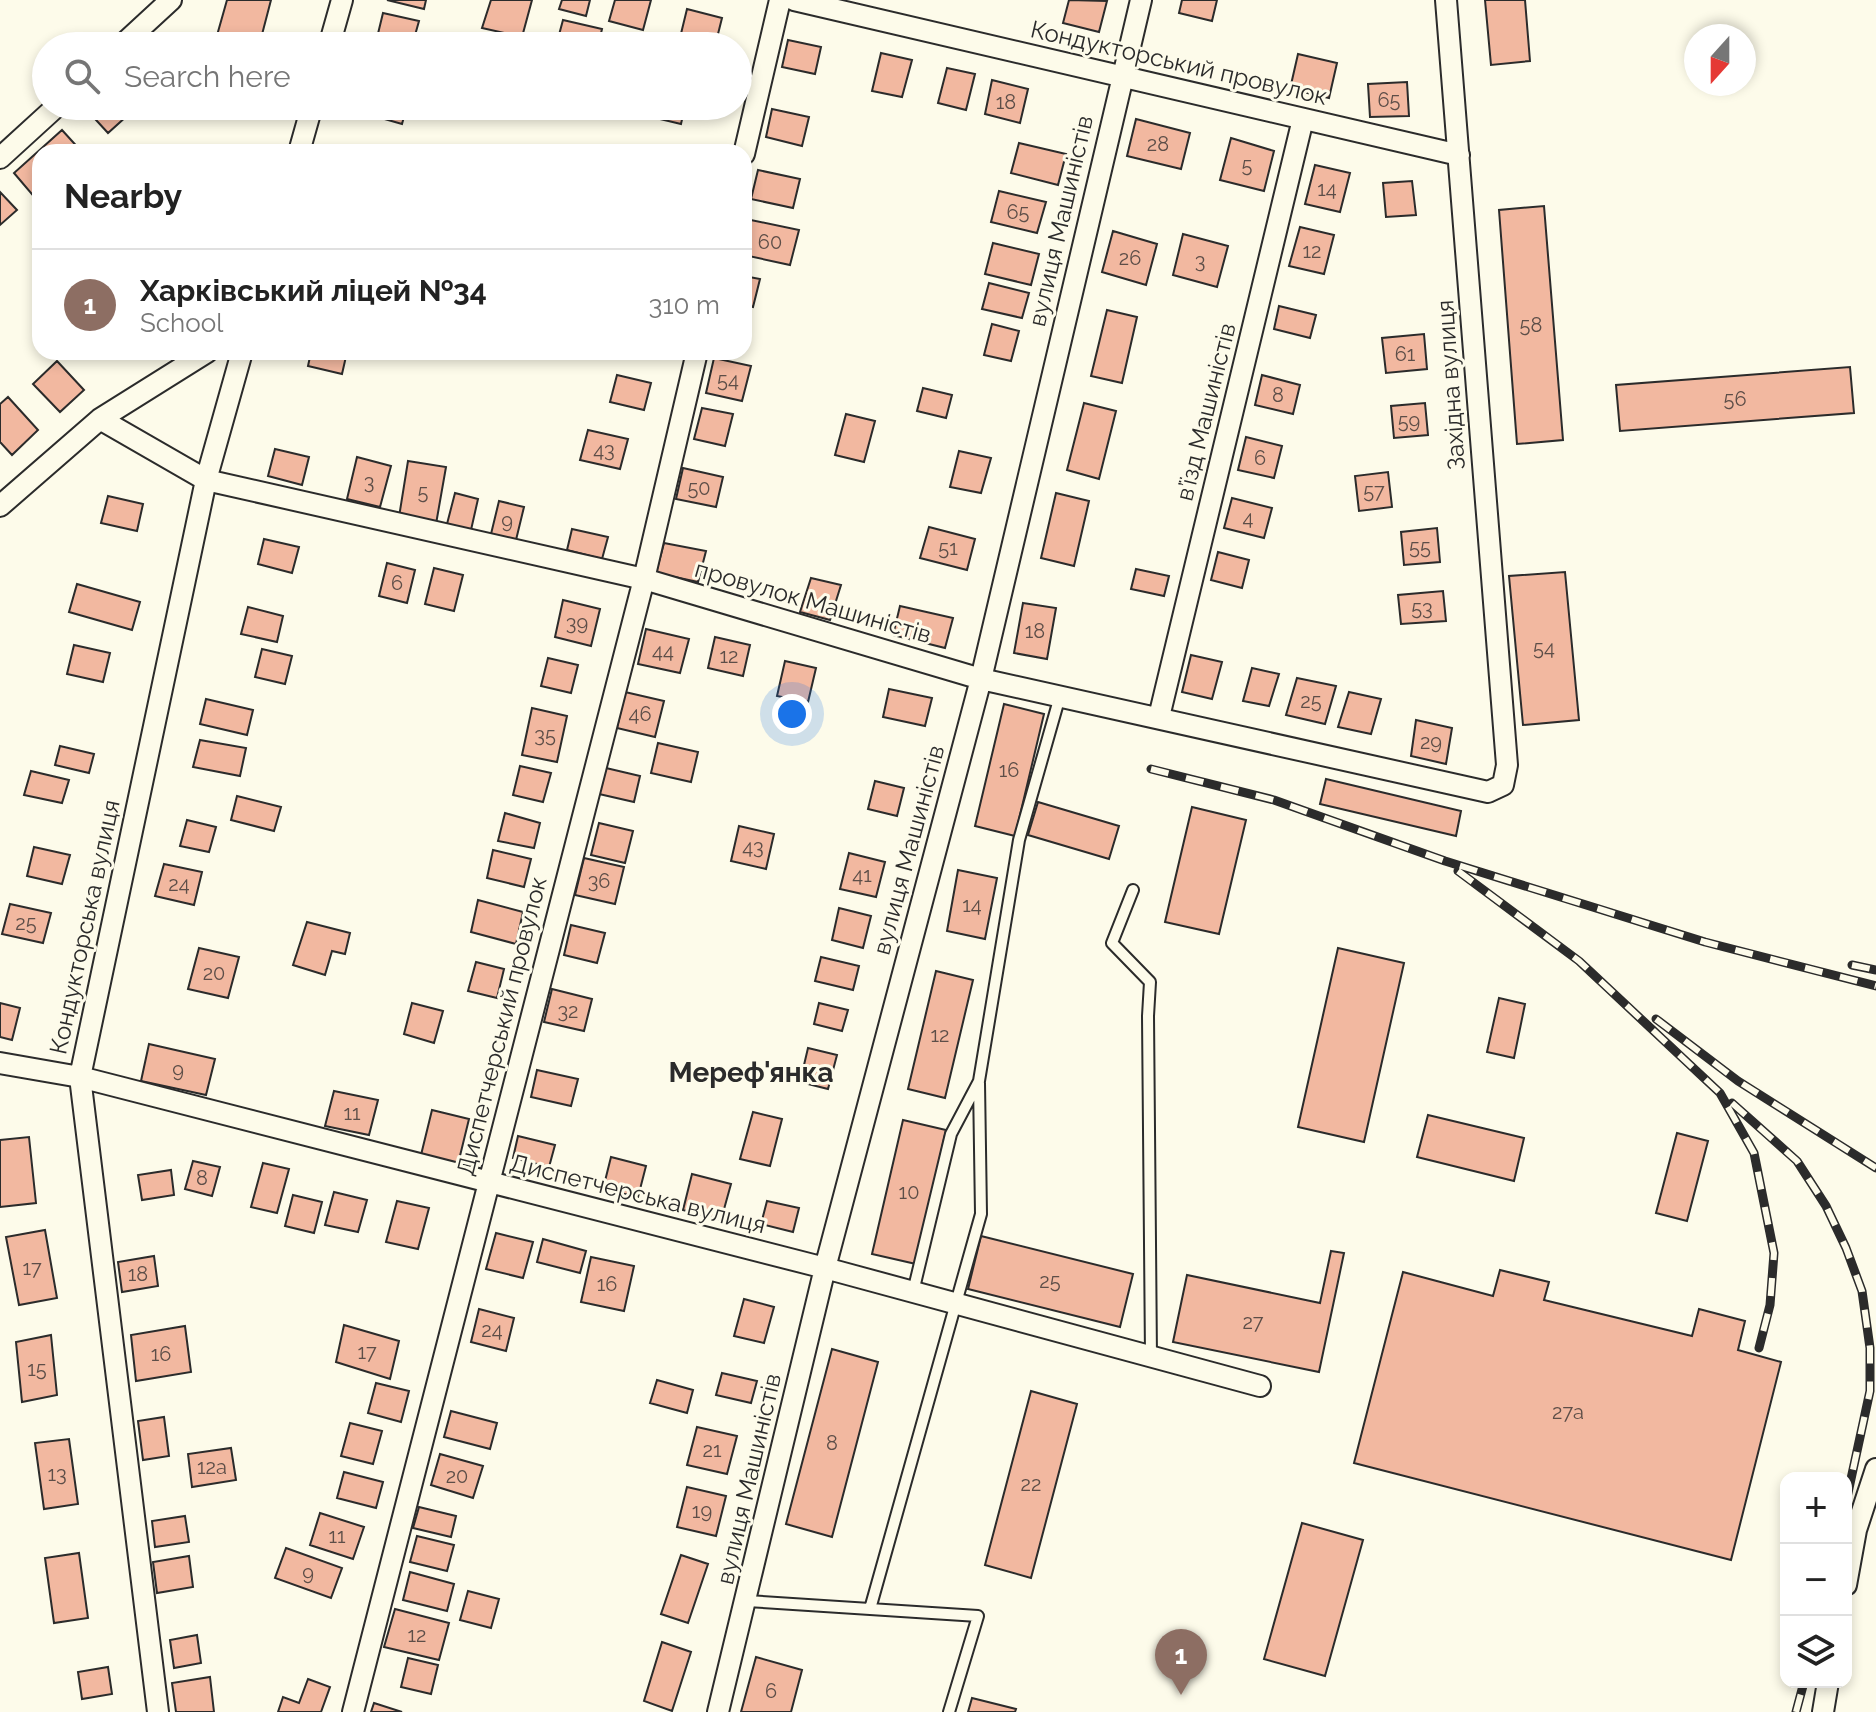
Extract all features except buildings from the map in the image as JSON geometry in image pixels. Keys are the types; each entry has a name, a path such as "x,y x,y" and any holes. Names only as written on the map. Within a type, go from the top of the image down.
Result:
{"street":[{"path":"136,32 171,0"},
{"path":"333,32 342,0"},
{"path":"752,120 780,0"},
{"name":"Кондукторський провулок","path":"794,0 1459,155"},
{"name":"вулиця Машиністів","path":"718,1712 825,1268 981,679 1141,0"},
{"name":"Західна вулиця","path":"1446,0 1507,765"},
{"name":"в’їзд Машиністів","path":"1159,717 1303,119"},
{"path":"0,158 42,120"},
{"path":"301,144 308,120"},
{"path":"746,144 752,120"},
{"path":"0,506 100,419 194,360"},
{"name":"Кондукторська вулиця","path":"158,1712 80,1077 206,480 240,360"},
{"name":"Диспетчерський провулок","path":"353,1712 644,579 695,360"},
{"name":"провулок Машиністів","path":"100,419 206,480 644,579 981,679 1488,792 1503,785 1507,765"},
{"name":"Диспетчерська вулиця","path":"0,1063 80,1077 825,1268 1260,1386"},
{"path":"1852,1552 1876,1469"},
{"path":"1823,1712 1827,1688"}],"lane":[{"path":"870,1609 981,1214 979,1081 1019,840 1060,696"},
{"path":"1133,890 1112,943 1150,982 1151,1357"},
{"path":"913,1292 951,1134 979,1081"},
{"path":"747,1601 978,1616 949,1712"}],"railway":[{"path":"1151,769 1274,800 1445,861 1705,942 1876,986"},
{"path":"1458,871 1579,961 1720,1093 1754,1153 1774,1253 1770,1305 1759,1348"},
{"path":"1852,965 1876,970"},
{"path":"1656,1019 1738,1081 1876,1168"},
{"path":"1732,1103 1797,1161 1826,1206 1862,1291 1870,1348 1870,1391 1852,1474"},
{"path":"1796,1712 1802,1688"}],"place":[{"name":"Харківський ліцей №34","path":"1181,1695"}],"district":[{"name":"Мереф'янка","path":"751,1072"}]}
